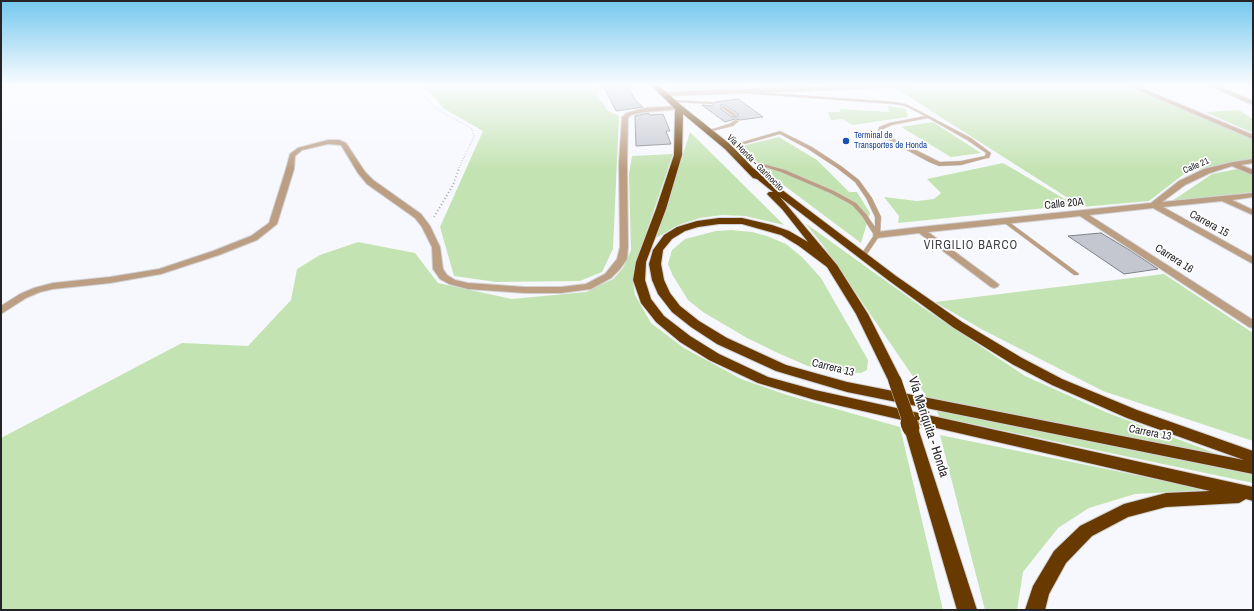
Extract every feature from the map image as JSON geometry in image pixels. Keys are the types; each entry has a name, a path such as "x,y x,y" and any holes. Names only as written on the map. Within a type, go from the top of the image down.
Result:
{"highway":[{"path":"676,114 678,155 661,209 641,262 640,280 646,300 660,319 685,339 714,357 763,380 815,396 1253,496"},
{"name":"Vía Honda - Garinocito","path":"687,114 728,148 750,170 785,207 831,265"},
{"path":"750,170 863,256 958,325 1016,361 1057,382 1132,414 1253,457"},
{"name":"Carrera 13","path":"831,265 785,233 768,227 742,221 719,221 681,229 668,237 658,250 655,264 658,280 664,294 676,309 695,324 722,341 781,368 847,387 1253,468"},
{"name":"Vía Mariquita - Honda","path":"831,265 862,314 895,380 967,610"},
{"path":"1035,610 1040,592 1060,557 1086,531 1124,511 1166,500 1253,496"}],"street":[{"path":"1,310 23,296 42,289 53,286 110,280 161,270 209,256 254,238 273,224 290,169 292,155 300,149 311,145 339,142 344,144 362,173 370,182 418,216 428,230 436,247 438,269 443,277 452,282 468,286 489,288 576,289 598,282 618,267 622,258 624,247 623,163 625,117 632,114"},
{"path":"1197,114 1253,137"},
{"name":"Calle 21","path":"1154,205 1182,183 1207,171 1233,164 1253,161"},
{"path":"1233,164 1253,173"},
{"name":"Calle 20A","path":"877,235 1253,195"},
{"path":"1223,198 1253,213"},
{"name":"Carrera 15","path":"1154,205 1253,261"},
{"name":"Carrera 16","path":"1081,213 1253,325"},
{"path":"920,230 994,285"}],"lane":[{"path":"922,114 929,117 969,139 989,154 987,157 961,163 939,164 931,161 880,131 881,128 892,124 929,117"},
{"path":"708,131 731,125 737,121"},
{"path":"728,148 780,132 810,148 857,181 870,198 878,217 877,235 863,256"},
{"path":"738,158 783,171 832,192 854,204 864,215 877,235"},
{"path":"1005,221 1076,274"}],"path":[{"path":"428,230 453,186 463,158 474,136 472,129 445,114"}],"green space":[{"path":"453,114 614,114 619,116 613,249 602,272 580,281 496,282 454,276 440,227 483,131"},
{"path":"829,114 907,114 908,117 853,125 842,119 831,120"},
{"path":"935,114 1192,114 1253,139 1253,159 1188,171 1149,201 1082,207"},
{"path":"1208,114 1244,114 1253,119 1253,133"},
{"path":"933,122 981,153 951,157 901,127"},
{"path":"690,132 784,225 745,216 722,215 700,218 678,225 656,238"},
{"path":"779,137 817,160 849,192 857,192 870,213 861,243 734,148"},
{"path":"673,154 642,245 633,282 635,295 651,323 684,348 741,379 787,395 900,427 943,610 1,610 1,438 182,343 248,346 291,300 297,269 320,255 358,242 415,253 438,283 512,299 586,292 613,279 623,268 631,250 629,174 632,156"},
{"path":"1003,163 1075,205 898,223 899,216 884,197 917,201 934,199 941,193 927,179"},
{"path":"1242,168 1253,173 1253,192 1172,201 1212,174"},
{"path":"805,223 922,307 1025,376 1108,413 1231,459 927,397 823,245"},
{"path":"731,230 752,232 767,236 786,244 802,257 821,278 868,360 867,370 861,373 832,372 808,366 747,338 703,312 688,300 673,276 668,264 672,250 685,239 716,231"},
{"path":"1164,274 1253,333 1253,441 1103,391 983,330 935,302"},
{"path":"937,410 1253,474 1253,483 939,417"},
{"path":"940,435 1209,490 1135,494 1089,508 1058,528 1023,572 1017,610 985,610"}],"building":[{"path":"646,114 650,115 663,114 670,131 666,131 671,144 636,146 635,116"},
{"path":"714,114 727,114 732,117 738,116 737,114 758,114 763,117 740,120 735,119 725,122"},
{"path":"1101,233 1158,269 1124,274 1068,236"}],"place":[{"name":"Terminal de Transportes de Honda","path":"846,141"}],"district":[{"name":"VIRGILIO BARCO","path":"971,246"}]}
